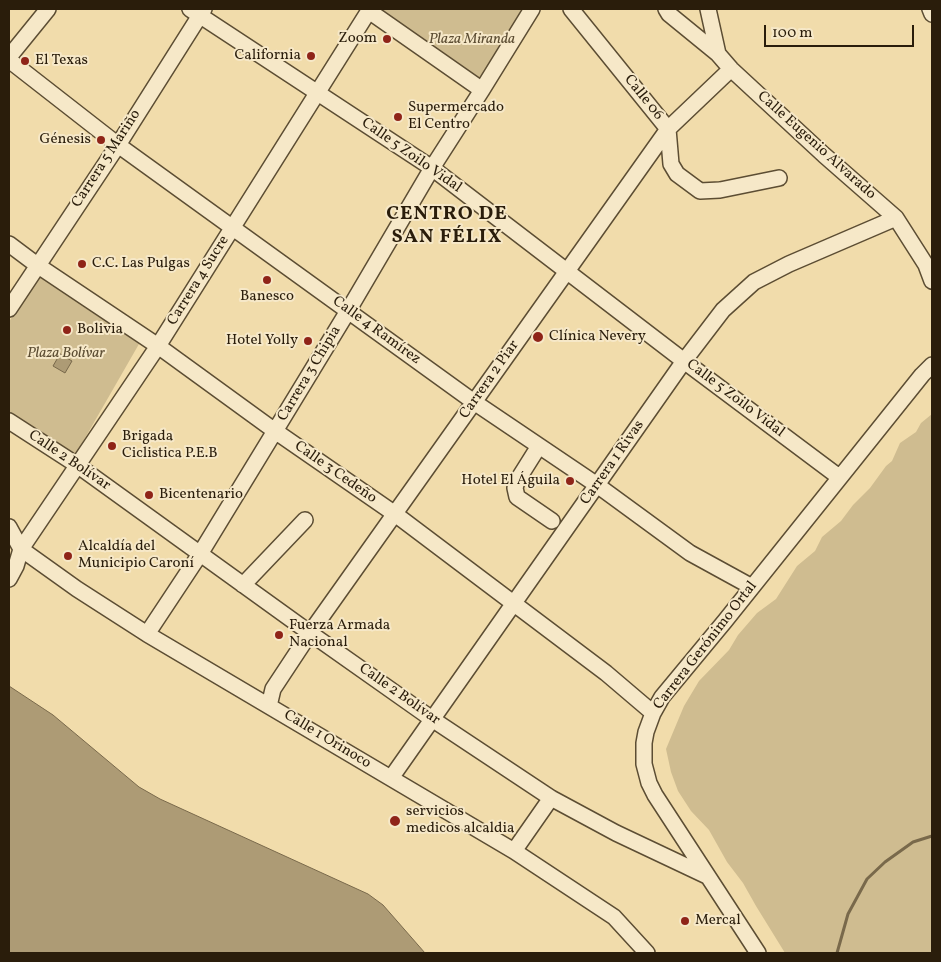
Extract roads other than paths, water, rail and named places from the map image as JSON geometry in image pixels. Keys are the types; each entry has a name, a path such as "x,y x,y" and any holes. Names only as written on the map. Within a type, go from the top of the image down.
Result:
{"street":[{"path":"9,59 48,9"},
{"name":"Carrera 3 Chipia","path":"148,634 275,432 432,168 532,9"},
{"name":"Calle 06","path":"571,9 668,129 671,164 677,174 700,191 720,190 779,178"},
{"path":"666,9 669,14 718,54"},
{"name":"Calle Eugenio Alvarado","path":"708,9 718,54 730,69 896,218 929,262 932,281"},
{"path":"930,9 932,14"},
{"path":"369,10 482,90"},
{"name":"Carrera 4 Sucre","path":"9,579 16,566 21,549 158,346 369,10"},
{"name":"Calle 5 Zoilo Vidal","path":"198,11 432,168 839,478"},
{"name":"Carrera 5 Mariño","path":"9,309 36,265 118,145 198,11"},
{"name":"Calle 4 Ramírez","path":"9,59 118,145 474,402 597,485 690,553 752,587"},
{"name":"Carrera 2 Piar","path":"270,706 273,689 310,633 668,129 730,69"},
{"name":"Carrera 1 Rivas","path":"391,778 684,361 723,310 754,282 789,264 896,218"},
{"name":"Calle 3 Cedeño","path":"9,244 36,265 158,346 275,432 394,514 606,673 653,713"},
{"name":"Carrera Gerónimo Ortal","path":"758,953 655,795 644,764 646,732 653,713 662,697 932,365"},
{"name":"Calle 2 Bolívar","path":"9,421 77,465 432,719 551,798 707,876"},
{"path":"539,446 516,481 515,488 518,497 552,521"},
{"path":"244,585 305,520"},
{"name":"Calle 1 Orinoco","path":"9,527 21,549 77,589 148,634 514,851 614,917 647,953"},
{"path":"514,851 551,798"}],"waterway":[{"path":"837,953 848,914 867,879 885,862 913,842 932,836"}],"place":[{"name":"Zoom","path":"387,39"},
{"name":"California","path":"311,56"},
{"name":"El Texas","path":"25,61"},
{"name":"Supermercado El Centro","path":"398,117"},
{"name":"Génesis","path":"101,140"},
{"name":"C.C. Las Pulgas","path":"82,264"},
{"name":"Banesco","path":"267,280"},
{"name":"Bolivia","path":"67,330"},
{"name":"Clínica Nevery","path":"538,337"},
{"name":"Hotel Yolly","path":"308,341"},
{"name":"Brigada Ciclistica P.E.B","path":"112,446"},
{"name":"Hotel El Águila","path":"570,481"},
{"name":"Bicentenario","path":"149,495"},
{"name":"Alcaldía del Municipio Caroní","path":"68,556"},
{"name":"Fuerza Armada Nacional","path":"279,635"},
{"name":"servicios medicos alcaldia","path":"395,821"},
{"name":"Mercal","path":"685,921"}],"district":[{"name":"CENTRO DE SAN FÉLIX","path":"447,226"}],"park label":[{"name":"Plaza Miranda","path":"472,40"},
{"name":"Plaza Bolívar","path":"66,354"}]}
